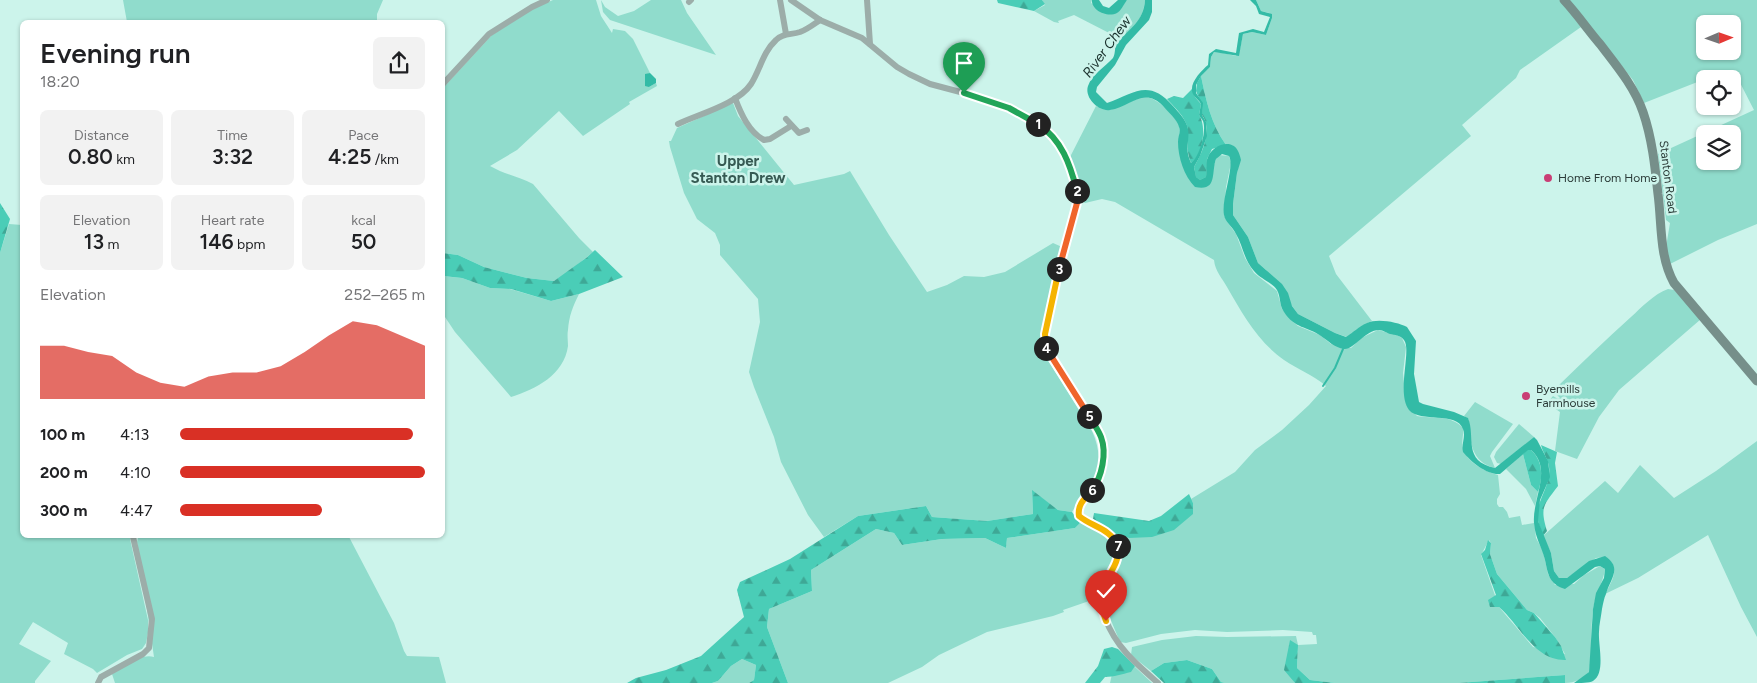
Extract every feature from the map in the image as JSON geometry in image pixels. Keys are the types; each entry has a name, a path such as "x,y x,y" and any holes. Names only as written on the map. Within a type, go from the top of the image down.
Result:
{"main road":[{"name":"Stanton Road","path":"1564,0 1626,78 1643,109 1649,129 1654,159 1661,212 1662,240 1668,274 1674,284 1757,381"}],"street":[{"path":"445,82 489,34 532,7 547,0"},
{"path":"780,0 786,34"},
{"path":"791,0 820,20 862,38 897,67 930,84 978,97 1030,118 1055,139 1068,159 1077,193 1077,203 1062,257 1044,341 1046,349 1096,428 1103,445 1103,458 1097,482 1078,510 1079,516 1106,531 1116,540 1118,547 1117,560 1101,593 1101,607 1118,644 1158,683"},
{"path":"867,0 870,44"},
{"path":"678,124 735,98 750,86 775,40 786,34 802,31 820,20"},
{"path":"735,98 744,120 764,140 770,139 791,126"},
{"path":"786,119 799,134 807,130"},
{"path":"98,683 101,677 142,654 149,648 152,619 133,538"}],"shaded area":[{"path":"123,0 383,0 377,14 377,20 127,20"},
{"path":"553,0 596,0 601,16 612,33 613,29 625,31 633,39 650,73 645,75 649,87 656,83 657,86 629,102 630,104 583,136 559,111 517,150 490,166 533,184 593,252 566,274 554,281 527,278 484,267 458,255 445,253 445,86 492,35 532,9"},
{"path":"601,0 605,7 618,16 634,11 651,0 681,0 687,13 716,55 610,20 603,12"},
{"path":"1042,0 1092,0 1091,3 1113,14 1118,12 1127,0 1145,0 1140,18 1128,34 1118,43 1113,35 1074,15 1058,21 1059,23 1034,11 1045,5"},
{"name":"River Chew","path":"1092,0 1099,0 1103,6 1109,8 1118,0 1127,0 1118,12 1104,14 1094,7"},
{"name":"River Chew","path":"1145,0 1152,0 1152,12 1149,20 1126,45 1115,65 1097,87 1096,92 1107,103 1141,90 1156,92 1164,97 1180,114 1187,125 1188,153 1191,163 1197,156 1204,131 1203,121 1199,115 1201,104 1194,95 1192,86 1199,74 1208,65 1209,54 1216,49 1236,53 1239,33 1253,29 1264,32 1270,17 1259,14 1256,6 1250,0 1256,0 1261,11 1272,14 1266,35 1252,32 1243,34 1239,56 1214,52 1211,57 1210,67 1201,76 1196,85 1196,93 1203,103 1202,115 1206,122 1207,136 1194,167 1196,177 1200,180 1206,177 1207,159 1215,148 1223,144 1230,144 1235,147 1239,152 1241,160 1237,173 1233,215 1248,237 1258,263 1282,284 1288,293 1292,306 1298,314 1335,333 1346,337 1364,324 1376,321 1393,322 1407,327 1416,341 1414,374 1419,402 1468,418 1472,448 1478,460 1485,465 1495,468 1534,437 1537,440 1548,461 1550,477 1540,500 1538,521 1551,553 1554,571 1559,578 1567,578 1589,561 1605,556 1610,560 1614,569 1614,574 1604,599 1599,638 1600,665 1597,677 1593,681 1574,683 1589,672 1593,609 1596,593 1604,578 1605,569 1600,566 1595,567 1565,589 1550,578 1534,523 1541,475 1537,458 1531,450 1528,450 1500,474 1485,470 1470,460 1463,452 1464,432 1454,420 1421,416 1409,410 1405,403 1404,393 1406,345 1402,338 1379,330 1369,333 1352,346 1344,349 1334,346 1316,333 1292,322 1282,309 1277,290 1251,267 1235,231 1225,218 1224,201 1230,168 1229,156 1222,154 1216,159 1212,180 1207,187 1195,187 1191,183 1180,160 1178,140 1180,131 1178,124 1156,100 1150,98 1137,99 1117,108 1106,110 1101,109 1090,99 1087,91 1090,82 1113,58 1117,43 1142,14"},
{"path":"1256,0 1561,0 1581,27 1520,70 1516,78 1462,125 1471,136 1329,256 1336,274 1372,321 1347,337 1298,314 1266,270 1258,263 1248,237 1233,215 1240,158 1234,146 1226,145 1216,129 1207,103 1201,76 1210,67 1211,57 1214,52 1236,56 1240,49 1243,34 1252,32 1266,35 1272,18 1269,13 1261,11"},
{"path":"1569,0 1757,0 1757,224 1718,240 1670,264 1666,247 1670,223 1666,220 1658,154 1696,137 1696,170 1741,170 1741,125 1721,125 1754,110 1741,85 1741,70 1696,70 1696,83 1644,103 1633,80"},
{"path":"650,73 656,79 656,83 649,87 645,86 645,74"},
{"path":"1151,98 1161,104 1177,122 1180,128 1180,154 1186,173 1214,165 1219,155 1229,156 1231,163 1226,187 1224,215 1236,234 1245,258 1254,273 1277,291 1282,309 1292,321 1298,326 1320,335 1331,344 1351,348 1361,338 1378,330 1402,338 1406,347 1403,373 1406,404 1417,416 1447,419 1463,428 1462,446 1468,458 1482,469 1498,475 1500,494 1497,504 1499,507 1503,507 1509,518 1520,516 1522,525 1534,523 1536,538 1543,551 1548,574 1555,585 1574,584 1584,575 1600,566 1605,569 1593,610 1589,672 1583,677 1569,683 1565,683 1565,675 1458,683 1335,683 1310,680 1297,668 1298,645 1317,644 1316,635 1313,635 1312,632 1283,630 1227,632 1195,630 1161,634 1126,643 1120,642 1102,599 1113,575 1118,558 1119,549 1113,533 1129,538 1193,503 1191,499 1235,472 1255,450 1282,430 1326,386 1284,360 1258,336 1217,271 1214,260 1115,202 1102,199 1085,203 1082,201 1069,159 1096,106 1110,110 1137,99","holes":["1489,540 1491,543 1490,554 1497,574 1527,610 1540,618 1565,654 1533,647 1499,607 1481,555"]},
{"path":"733,103 738,116 794,185 850,171 927,292 947,285 964,276 984,277 1005,272 1053,243 1062,247 1054,274 1050,304 1040,340 1041,349 1092,431 1099,460 1093,482 1072,512 1058,510 1032,491 1033,514 987,521 932,517 926,506 858,516 824,537 808,515 781,462 774,437 749,372 760,322 758,299 720,255 720,245 715,233 697,219 684,193 670,147 669,141 671,141 677,128"},
{"path":"9,224 20,225 20,538 130,538 148,620 146,643 142,649 127,655 97,673 64,654 68,643 33,622 19,644 51,661 35,683 0,683 0,253"},
{"path":"445,276 462,278 490,288 510,289 551,301 579,294 569,320 568,346 561,365 555,373 539,385 511,397 455,332 445,317"},
{"path":"1668,289 1674,290 1701,319 1619,390 1599,417 1577,459 1555,451 1560,412 1547,403 1553,396 1558,399 1560,398 1556,394 1557,387 1644,305"},
{"path":"1475,402 1513,424 1490,456 1495,468 1481,461 1473,450 1469,420 1464,416"},
{"path":"1519,424 1534,437 1501,464 1497,463 1494,457 1496,452"},
{"path":"1757,441 1757,637 1708,535 1638,578 1605,594 1614,575 1611,561 1606,557 1596,558 1567,578 1559,578 1554,571 1551,553 1543,536 1605,481 1618,493 1640,465 1674,498 1716,471"},
{"path":"1523,454 1531,485 1538,492 1535,506 1526,489 1506,469"},
{"path":"1080,523 1099,532 1109,540 1114,552 1113,559 1092,600 1063,610 1064,612 1053,616 987,632 939,655 922,667 888,683 788,683 767,627 769,609 812,591 811,570 876,529 894,533 902,545 942,539 985,538 1006,548 1007,538 1075,528"},
{"path":"138,538 350,538 394,623 407,656 439,657 446,683 115,683 112,674 127,664 143,657 154,657 137,542"},
{"path":"1196,636 1296,636 1298,645 1293,680 1295,683 1225,683 1221,682 1212,669 1187,660 1164,663 1151,671 1131,655 1132,647 1162,640"},
{"path":"742,659 756,665 754,680 749,683 712,683 718,681 731,666"},
{"path":"1134,666 1152,683 1110,683 1112,674"}],"green space":[{"path":"997,0 1042,0 1045,4 1034,11 998,3"},
{"path":"1201,76 1213,120 1226,145 1212,149 1207,159 1206,177 1200,180 1196,177 1194,167 1203,149 1207,127 1202,115 1202,104 1196,91 1197,83"},
{"path":"1192,89 1195,97 1201,104 1199,115 1203,126 1203,133 1201,148 1191,163 1186,123 1167,99 1174,96 1183,98"},
{"path":"0,203 10,219 0,253"},
{"path":"595,250 623,277 579,294 551,301 511,289 490,288 462,278 445,276 445,253 458,255 484,267 527,278 554,281"},
{"path":"1541,445 1557,452 1555,463 1558,486 1544,507 1547,531 1543,536 1537,514 1549,474 1548,464"},
{"path":"1527,450 1531,450 1535,454 1540,464 1541,481 1538,492 1531,485 1523,454"},
{"path":"1032,490 1058,510 1072,512 1080,523 1075,528 1007,538 1006,548 985,538 942,539 902,545 894,533 876,529 811,570 812,591 769,609 767,627 788,683 749,683 754,680 756,665 742,659 731,666 718,681 712,683 627,683 636,678 666,670 701,656 744,617 737,590 740,582 790,559 858,516 926,506 932,517 987,521 1033,514"},
{"path":"1189,494 1193,503 1193,514 1174,530 1152,537 1129,538 1113,533 1093,519 1094,513 1149,521 1161,516"},
{"path":"1488,540 1491,543 1490,554 1497,574 1527,610 1534,613 1555,637 1561,646 1566,660 1555,659 1545,655 1528,641 1507,614 1499,607 1490,607 1488,600 1496,595 1481,554 1485,550"},
{"path":"1290,640 1298,645 1297,668 1310,680 1335,683 1295,683 1284,670"},
{"path":"1112,647 1118,649 1135,666 1131,672 1105,677 1100,683 1085,683 1098,666 1104,649"},
{"path":"1187,660 1212,669 1221,682 1225,683 1164,683 1151,671 1164,663"},
{"path":"1565,675 1565,683 1458,683"}],"waterway":[{"path":"1323,386 1335,368 1343,349"}],"place":[{"name":"Home From Home","path":"1548,178"},
{"name":"Byemills Farmhouse","path":"1526,396"}],"district":[{"name":"Upper Stanton Drew","path":"738,170"}],"route":[{"path":"964,93 1009,108 1030,118 1055,139 1071,166 1077,193 1077,203 1062,257 1044,341 1046,349 1096,428 1103,445 1103,458 1097,482 1078,510 1079,516 1106,531 1116,540 1118,547 1119,554 1117,560 1100,599 1106,621"}]}
